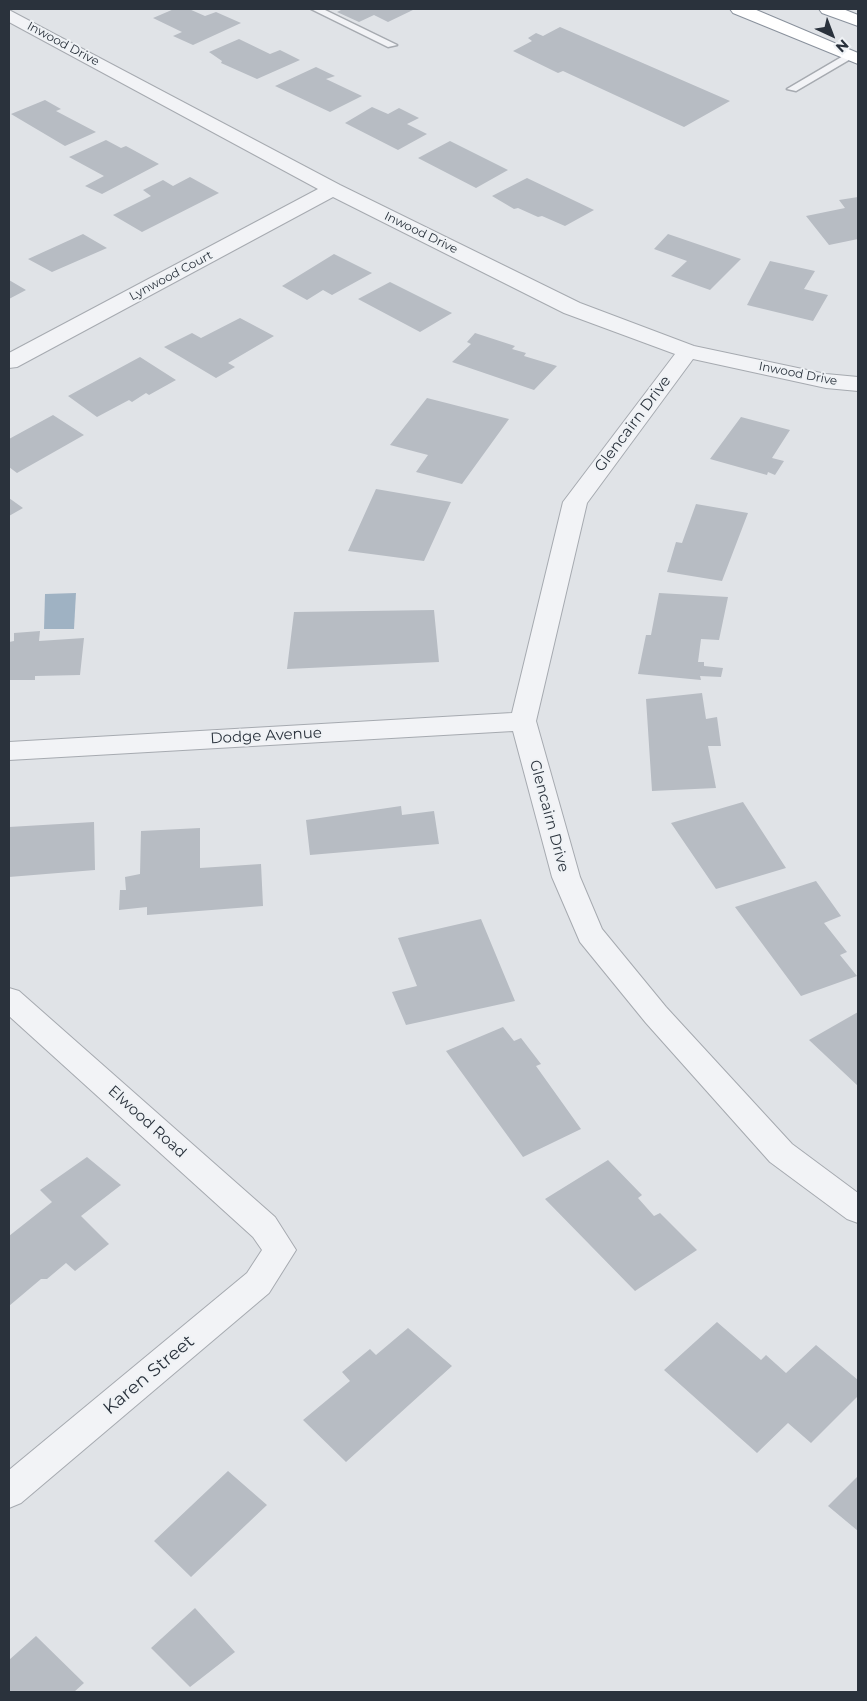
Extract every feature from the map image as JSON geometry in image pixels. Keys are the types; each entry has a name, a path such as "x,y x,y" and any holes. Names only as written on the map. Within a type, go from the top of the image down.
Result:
{"highway":[{"path":"739,9 854,57"},
{"path":"828,9 858,21"}],"street":[{"name":"Inwood Drive","path":"9,15 333,189 572,308 688,350 826,381 858,384"},
{"name":"Lynwood Court","path":"9,362 333,189"},
{"name":"Glencairn Drive","path":"688,350 575,502 523,721 566,877 590,934 656,1015 781,1153 858,1210"},
{"name":"Dodge Avenue","path":"9,751 523,721"},
{"name":"Elwood Road","path":"9,999 264,1227 280,1250"},
{"name":"Karen Street","path":"9,1492 258,1283 280,1250"}],"lane":[{"path":"316,9 392,45"},
{"path":"792,89 854,57"}],"water":[{"path":"76,593 74,629 44,629 45,594"}],"building":[{"path":"174,9 189,9 205,16 216,12 241,23 193,45 173,36 182,32 153,18"},
{"path":"343,9 415,9 388,22 374,15 359,22 337,12"},
{"path":"560,27 730,101 684,127 563,71 558,73 513,51 532,41 528,38 536,33 543,36"},
{"path":"239,39 270,54 280,50 300,60 257,79 221,63 222,61 209,52"},
{"path":"316,67 335,76 326,79 362,96 330,112 275,86"},
{"path":"45,100 61,109 56,111 96,132 65,146 11,114"},
{"path":"372,107 388,114 399,108 419,118 407,124 427,134 398,150 345,123"},
{"path":"106,140 121,148 126,146 159,164 102,194 85,186 104,176 69,157"},
{"path":"450,141 508,170 476,188 418,158"},
{"path":"190,177 219,193 142,232 113,215 151,196 143,190 163,180 173,186"},
{"path":"527,178 594,210 565,226 518,208 514,209 492,196"},
{"path":"858,197 858,239 829,245 806,216 845,208 839,200"},
{"path":"83,234 107,248 52,272 28,259"},
{"path":"668,234 741,259 710,290 671,276 687,261 654,249"},
{"path":"334,254 372,273 332,295 323,290 307,300 282,286"},
{"path":"770,261 815,271 804,289 828,295 813,321 747,305"},
{"path":"9,280 26,290 9,299"},
{"path":"390,282 452,313 420,332 358,299"},
{"path":"240,318 274,336 228,363 235,367 216,378 164,347 192,333 201,338"},
{"path":"475,333 515,346 512,349 526,353 524,356 557,366 534,390 452,362 471,344 467,342"},
{"path":"140,357 176,380 149,395 146,393 132,402 129,400 97,417 68,396"},
{"path":"427,398 509,419 462,484 416,472 428,455 390,445"},
{"path":"53,415 84,435 17,473 9,467 9,439"},
{"path":"741,417 790,430 772,458 784,461 775,475 768,472 767,475 710,459"},
{"path":"376,489 451,502 424,561 348,551"},
{"path":"9,498 23,508 9,516"},
{"path":"696,504 748,513 722,581 667,572 676,542 682,543"},
{"path":"659,593 728,597 719,640 701,639 698,662 704,662 704,666 723,668 721,677 700,676 701,680 638,674 646,635 651,635"},
{"path":"434,610 439,662 287,669 294,612"},
{"path":"40,631 39,641 84,638 80,675 35,676 35,680 9,680 9,642 14,641 14,633"},
{"path":"702,693 706,719 717,717 721,746 708,746 716,788 652,791 646,699"},
{"path":"743,802 786,868 716,889 671,823"},
{"path":"401,806 402,815 434,811 439,844 310,855 306,820"},
{"path":"94,822 95,870 9,877 9,827"},
{"path":"200,828 200,868 261,864 263,906 147,915 147,907 119,910 120,890 126,890 125,877 140,874 141,831"},
{"path":"816,881 841,916 824,923 847,952 840,955 857,976 801,996 735,907"},
{"path":"481,919 515,1001 406,1025 392,992 417,986 398,938"},
{"path":"858,1012 858,1086 809,1040"},
{"path":"503,1027 514,1041 521,1038 541,1064 536,1066 581,1129 523,1157 446,1051"},
{"path":"87,1157 121,1185 81,1216 109,1244 75,1271 66,1263 47,1279 41,1279 9,1306 9,1236 52,1202 40,1190"},
{"path":"608,1160 642,1195 638,1198 654,1216 660,1213 697,1250 635,1291 545,1199"},
{"path":"717,1322 761,1360 766,1355 786,1373 816,1345 858,1380 858,1396 811,1443 788,1423 757,1453 664,1370"},
{"path":"408,1328 452,1366 346,1462 303,1420 350,1381 342,1372 370,1349 376,1355"},
{"path":"228,1471 267,1505 191,1577 154,1541"},
{"path":"858,1476 858,1531 828,1506"},
{"path":"195,1608 235,1652 190,1687 151,1648"},
{"path":"36,1636 84,1683 74,1692 9,1692 9,1660"}]}
